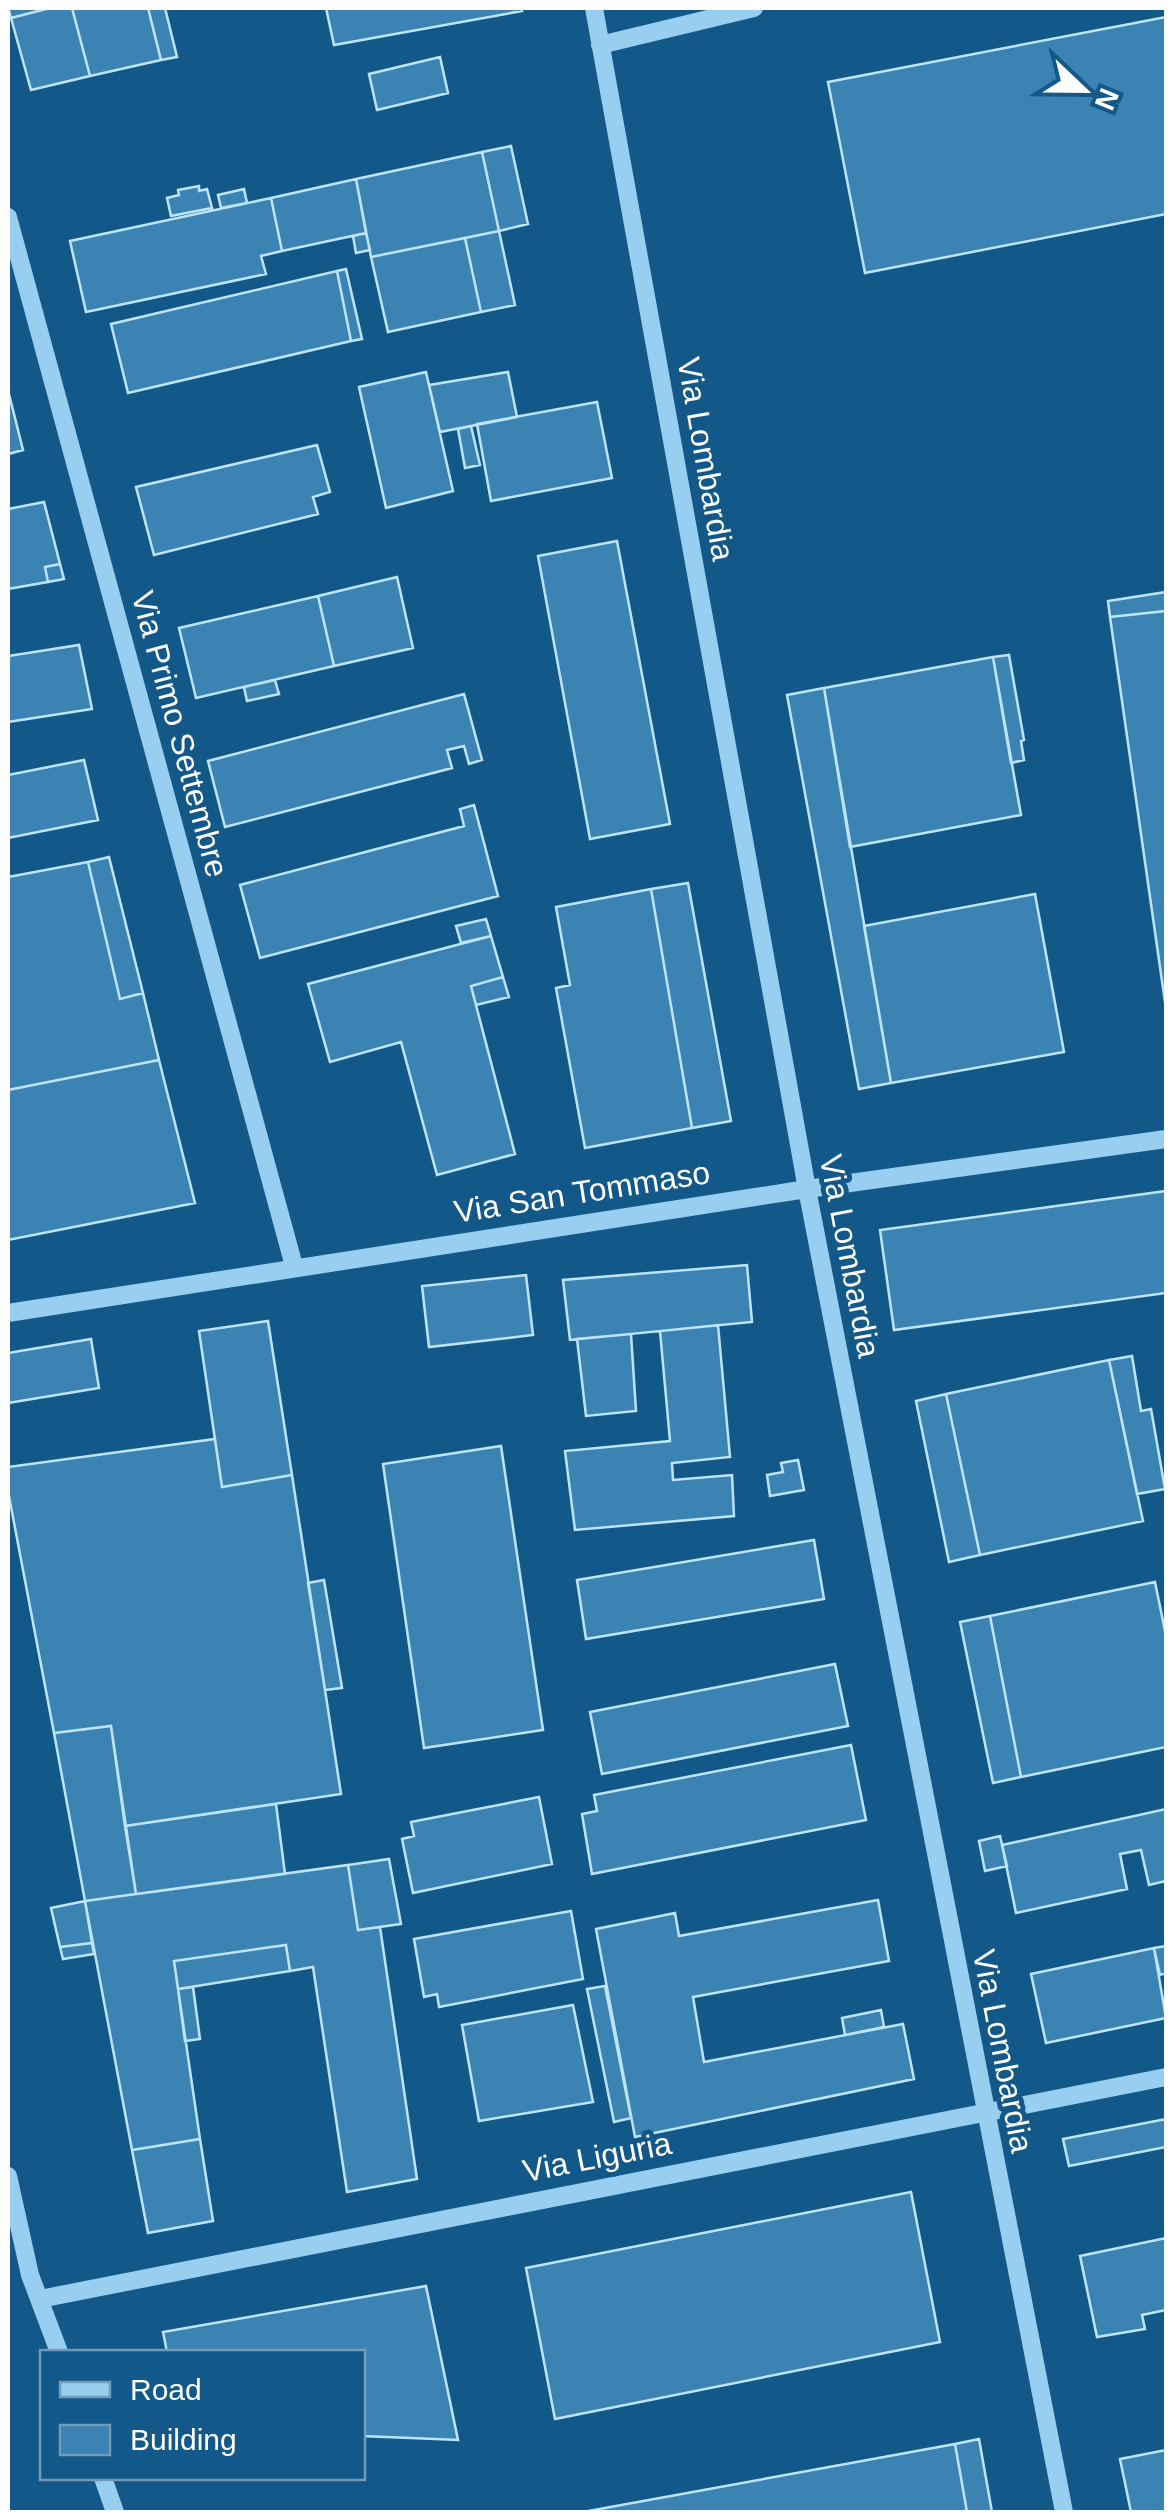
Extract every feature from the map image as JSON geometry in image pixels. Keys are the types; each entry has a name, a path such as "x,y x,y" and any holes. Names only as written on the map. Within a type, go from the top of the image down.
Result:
{"street":[{"name":"Via Lombardia","path":"594,8 806,1188 1064,2512"},
{"path":"600,45 754,8"},
{"name":"Via Primo Settembre","path":"8,217 294,1266"},
{"name":"Via San Tommaso","path":"8,1313 806,1188 1166,1139"},
{"name":"Via Liguria","path":"40,2299 1166,2077"},
{"path":"8,2176 30,2275 58,2350"},
{"path":"103,2480 115,2512"}],"building":[{"path":"8,8 50,8 11,18"},
{"path":"50,8 72,8 90,76 31,90 11,18"},
{"path":"72,8 148,8 161,60 90,76"},
{"path":"148,8 165,8 177,57 161,60"},
{"path":"326,8 521,8 522,11 334,45"},
{"path":"1166,17 1166,214 865,273 828,82"},
{"path":"440,57 448,93 377,110 369,74"},
{"path":"511,146 528,224 499,231 482,152"},
{"path":"482,152 499,231 371,257 356,179"},
{"path":"356,179 366,233 282,251 271,198"},
{"path":"199,186 199,191 207,189 212,208 171,216 167,198 179,195 178,190"},
{"path":"244,189 247,203 221,208 218,195"},
{"path":"271,198 282,251 261,256 266,274 86,312 70,241"},
{"path":"499,231 515,305 481,312 465,238"},
{"path":"366,233 370,250 356,253 353,236"},
{"path":"465,238 481,312 388,332 371,257"},
{"path":"346,269 362,339 351,341 337,271"},
{"path":"337,271 351,341 128,393 111,324"},
{"path":"426,372 453,491 386,508 359,387"},
{"path":"508,372 517,417 440,432 429,385"},
{"path":"8,390 23,450 8,454"},
{"path":"597,402 612,478 491,501 477,424"},
{"path":"471,426 480,465 465,468 458,429"},
{"path":"317,445 330,492 313,497 318,514 154,555 136,487"},
{"path":"44,502 60,564 45,567 48,582 8,589 8,509"},
{"path":"617,541 670,824 590,839 538,556"},
{"path":"60,564 64,579 48,582 45,567"},
{"path":"397,577 413,648 334,666 318,596"},
{"path":"1166,592 1166,611 1110,617 1108,601"},
{"path":"318,596 334,666 196,698 179,628"},
{"path":"1166,611 1166,1009 1110,617"},
{"path":"79,645 92,709 8,722 8,656"},
{"path":"1009,655 1024,740 1024,760 1011,763 993,657"},
{"path":"993,657 1021,815 850,847 824,688"},
{"path":"275,680 279,694 247,701 244,687"},
{"path":"824,688 891,1083 859,1089 787,695"},
{"path":"464,694 482,760 469,764 464,746 447,750 452,768 225,827 208,761"},
{"path":"84,760 98,820 8,838 8,775"},
{"path":"474,805 498,896 260,958 240,885 464,826 460,809"},
{"path":"109,857 143,993 120,999 88,862"},
{"path":"88,862 120,999 143,993 159,1060 8,1090 8,877"},
{"path":"688,883 731,1121 692,1128 651,889"},
{"path":"651,889 692,1128 585,1148 556,988 570,985 556,907"},
{"path":"1035,894 1064,1052 891,1083 864,926"},
{"path":"486,919 491,936 461,943 456,926"},
{"path":"491,936 503,977 471,986 515,1154 437,1175 401,1042 330,1062 308,984"},
{"path":"503,977 509,997 476,1005 471,986"},
{"path":"159,1060 195,1203 8,1240 8,1090"},
{"path":"1166,1191 1166,1293 894,1330 880,1230"},
{"path":"747,1265 752,1322 570,1340 563,1280"},
{"path":"526,1275 533,1335 429,1347 422,1286"},
{"path":"268,1321 292,1475 222,1487 199,1331"},
{"path":"718,1325 730,1457 672,1463 673,1480 732,1475 734,1516 575,1530 565,1451 670,1441 660,1331"},
{"path":"631,1334 636,1411 586,1416 577,1339"},
{"path":"91,1339 99,1388 8,1403 8,1353"},
{"path":"1132,1356 1141,1411 1151,1409 1165,1489 1137,1494 1109,1360"},
{"path":"1109,1360 1143,1521 980,1555 946,1394"},
{"path":"946,1394 980,1555 949,1562 916,1401"},
{"path":"215,1439 222,1487 292,1475 341,1794 125,1826 111,1726 54,1733 8,1491 8,1467"},
{"path":"501,1446 543,1730 424,1748 383,1464"},
{"path":"798,1460 804,1490 770,1496 767,1475 783,1472 781,1463"},
{"path":"814,1540 824,1599 586,1639 577,1580"},
{"path":"324,1580 342,1688 325,1690 308,1583"},
{"path":"1155,1582 1166,1636 1166,1747 1021,1777 990,1616"},
{"path":"990,1616 1021,1777 993,1783 960,1622"},
{"path":"835,1664 848,1726 602,1774 590,1712"},
{"path":"111,1726 136,1894 85,1901 54,1733"},
{"path":"851,1745 866,1820 592,1874 582,1814 597,1811 594,1795"},
{"path":"539,1797 552,1864 413,1893 402,1839 414,1836 411,1822"},
{"path":"276,1804 285,1874 136,1894 125,1826"},
{"path":"1166,1809 1166,1881 1149,1885 1141,1850 1120,1854 1127,1889 1016,1913 1002,1845"},
{"path":"1000,1836 1007,1866 985,1871 979,1841"},
{"path":"389,1859 401,1924 358,1930 348,1865"},
{"path":"348,1865 358,1930 380,1927 417,2179 347,2192 313,1967 290,1971 286,1945 174,1961 200,2139 132,2150 85,1901"},
{"path":"878,1900 889,1961 693,1997 704,2062 903,2024 914,2079 635,2137 596,1929 675,1913 679,1936"},
{"path":"85,1901 92,1943 60,1947 51,1908"},
{"path":"571,1911 583,1979 439,2007 437,1994 424,1997 414,1939"},
{"path":"92,1943 94,1954 63,1959 60,1947"},
{"path":"286,1945 290,1971 178,1989 174,1961"},
{"path":"1166,1946 1166,1973 1160,1975 1154,1948"},
{"path":"1154,1948 1166,2018 1046,2043 1031,1974"},
{"path":"605,1986 631,2118 614,2122 587,1989"},
{"path":"193,1987 200,2039 185,2041 178,1989"},
{"path":"573,2005 593,2102 479,2121 462,2025"},
{"path":"881,2010 884,2027 845,2035 842,2018"},
{"path":"1166,2119 1166,2147 1069,2166 1063,2139"},
{"path":"200,2139 213,2221 148,2233 132,2150"},
{"path":"911,2192 940,2342 555,2419 526,2268"},
{"path":"1166,2238 1166,2310 1142,2315 1145,2329 1097,2337 1080,2256"},
{"path":"426,2286 458,2440 365,2436 365,2350 167,2350 163,2332"},
{"path":"979,2439 992,2512 967,2512 955,2444"},
{"path":"955,2444 967,2512 583,2512"},
{"path":"1166,2450 1166,2512 1131,2512 1120,2459"}]}
